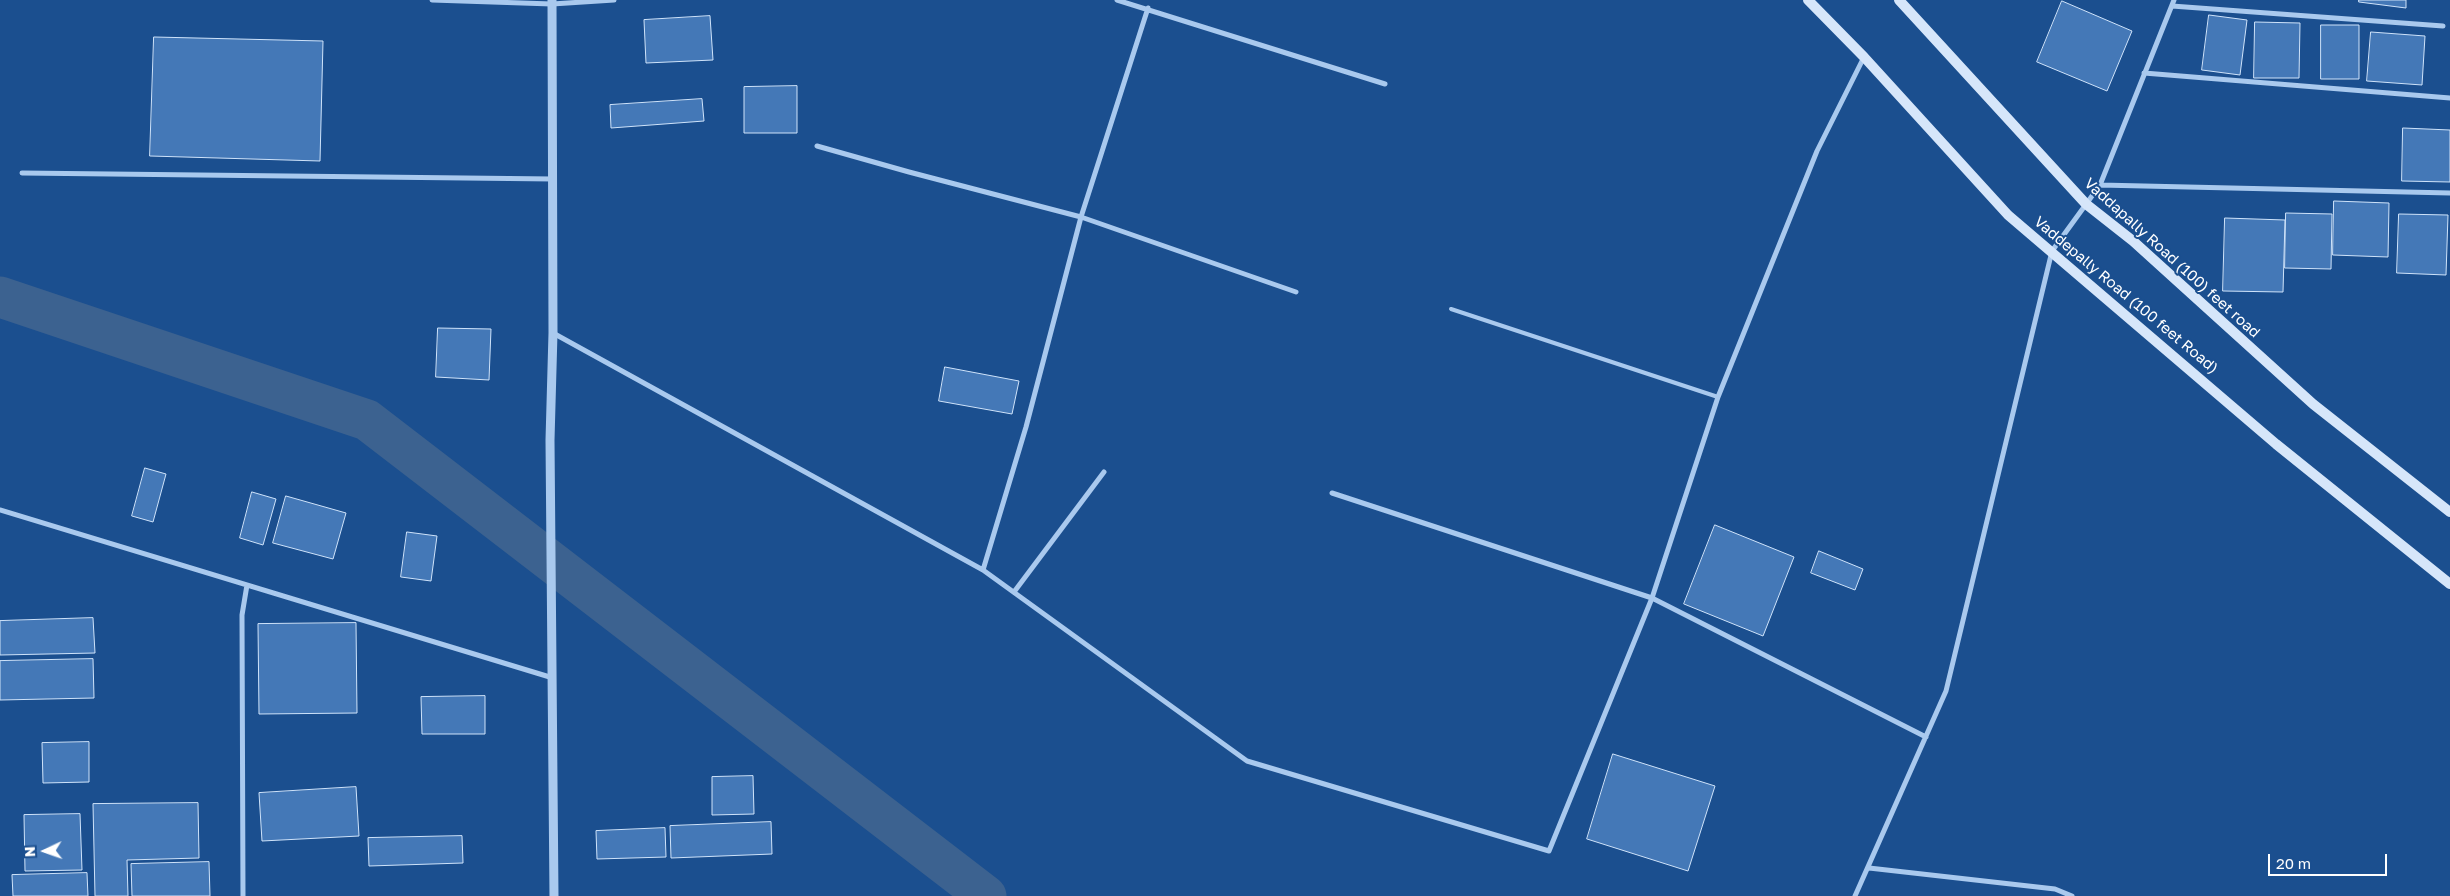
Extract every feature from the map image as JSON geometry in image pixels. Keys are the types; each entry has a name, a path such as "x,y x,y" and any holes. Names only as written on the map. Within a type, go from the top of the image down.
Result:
{"main road":[{"name":"Vaddepally Road (100 feet Road)","path":"1808,0 2008,214 2276,444 2450,584"},
{"name":"Vaddapally Road (100) feet road","path":"1899,0 2086,204 2134,241 2313,404 2450,512"}],"street":[{"path":"432,0 552,2 614,0"},
{"path":"1117,0 1148,8 1385,84"},
{"path":"552,2 553,334 550,440 554,678 554,896"},
{"path":"1855,896 1946,691 2052,250 2100,185 2173,3 2443,26"},
{"path":"983,570 1026,427 1081,217 1148,8"},
{"path":"553,334 983,570 1247,761 1549,851 1652,598 1718,398 1817,151 1864,58"},
{"path":"2144,73 2450,98"},
{"path":"817,146 1081,217 1296,292"},
{"path":"22,174 553,179"},
{"path":"2100,185 2450,193"},
{"path":"1014,592 1104,472"},
{"path":"1332,493 1652,598 1926,736"},
{"path":"0,510 554,678"},
{"path":"243,896 242,615 247,585"},
{"path":"1869,868 2055,889 2072,896"}],"lane":[{"path":"1451,309 1718,398"}],"building":[{"path":"2359,0 2406,0 2406,8 2359,2"},
{"path":"2062,1 2132,31 2107,91 2037,62"},
{"path":"2209,15 2247,20 2240,75 2202,70"},
{"path":"710,16 713,60 646,63 644,20"},
{"path":"2255,22 2300,23 2299,78 2254,78"},
{"path":"2321,25 2359,25 2359,79 2321,79"},
{"path":"2371,32 2425,36 2422,85 2367,81"},
{"path":"154,37 323,41 320,161 150,156"},
{"path":"797,86 797,133 744,133 744,87"},
{"path":"702,99 704,121 611,128 610,105"},
{"path":"2403,128 2450,130 2450,182 2402,181"},
{"path":"2334,201 2389,203 2388,257 2333,255"},
{"path":"2286,213 2332,214 2331,269 2285,268"},
{"path":"2399,214 2448,215 2446,275 2397,273"},
{"path":"2225,218 2285,220 2283,292 2223,291"},
{"path":"438,328 491,329 489,380 436,377"},
{"path":"945,367 1019,381 1012,414 939,401"},
{"path":"145,468 166,474 153,522 132,516"},
{"path":"252,492 276,499 263,545 240,538"},
{"path":"286,496 346,513 333,559 273,543"},
{"path":"1715,525 1794,557 1763,636 1684,604"},
{"path":"407,532 437,536 431,581 401,577"},
{"path":"1819,551 1863,569 1855,590 1811,573"},
{"path":"93,618 95,653 0,655 0,621"},
{"path":"356,623 357,713 259,714 258,624"},
{"path":"93,659 94,698 0,700 0,661"},
{"path":"485,696 485,734 422,734 421,697"},
{"path":"89,742 89,782 43,783 42,743"},
{"path":"1613,754 1715,786 1688,871 1587,839"},
{"path":"753,776 754,814 712,815 712,777"},
{"path":"356,787 359,836 262,841 259,793"},
{"path":"198,803 199,858 127,860 128,896 95,896 93,804"},
{"path":"80,814 82,870 25,871 24,815"},
{"path":"771,822 772,854 671,858 670,826"},
{"path":"665,828 666,857 597,859 596,831"},
{"path":"462,836 463,863 369,866 368,838"},
{"path":"209,862 210,896 132,896 131,864"},
{"path":"87,873 88,896 13,896 12,875"}],"waterway":[{"path":"0,297 367,420 986,896"}]}
